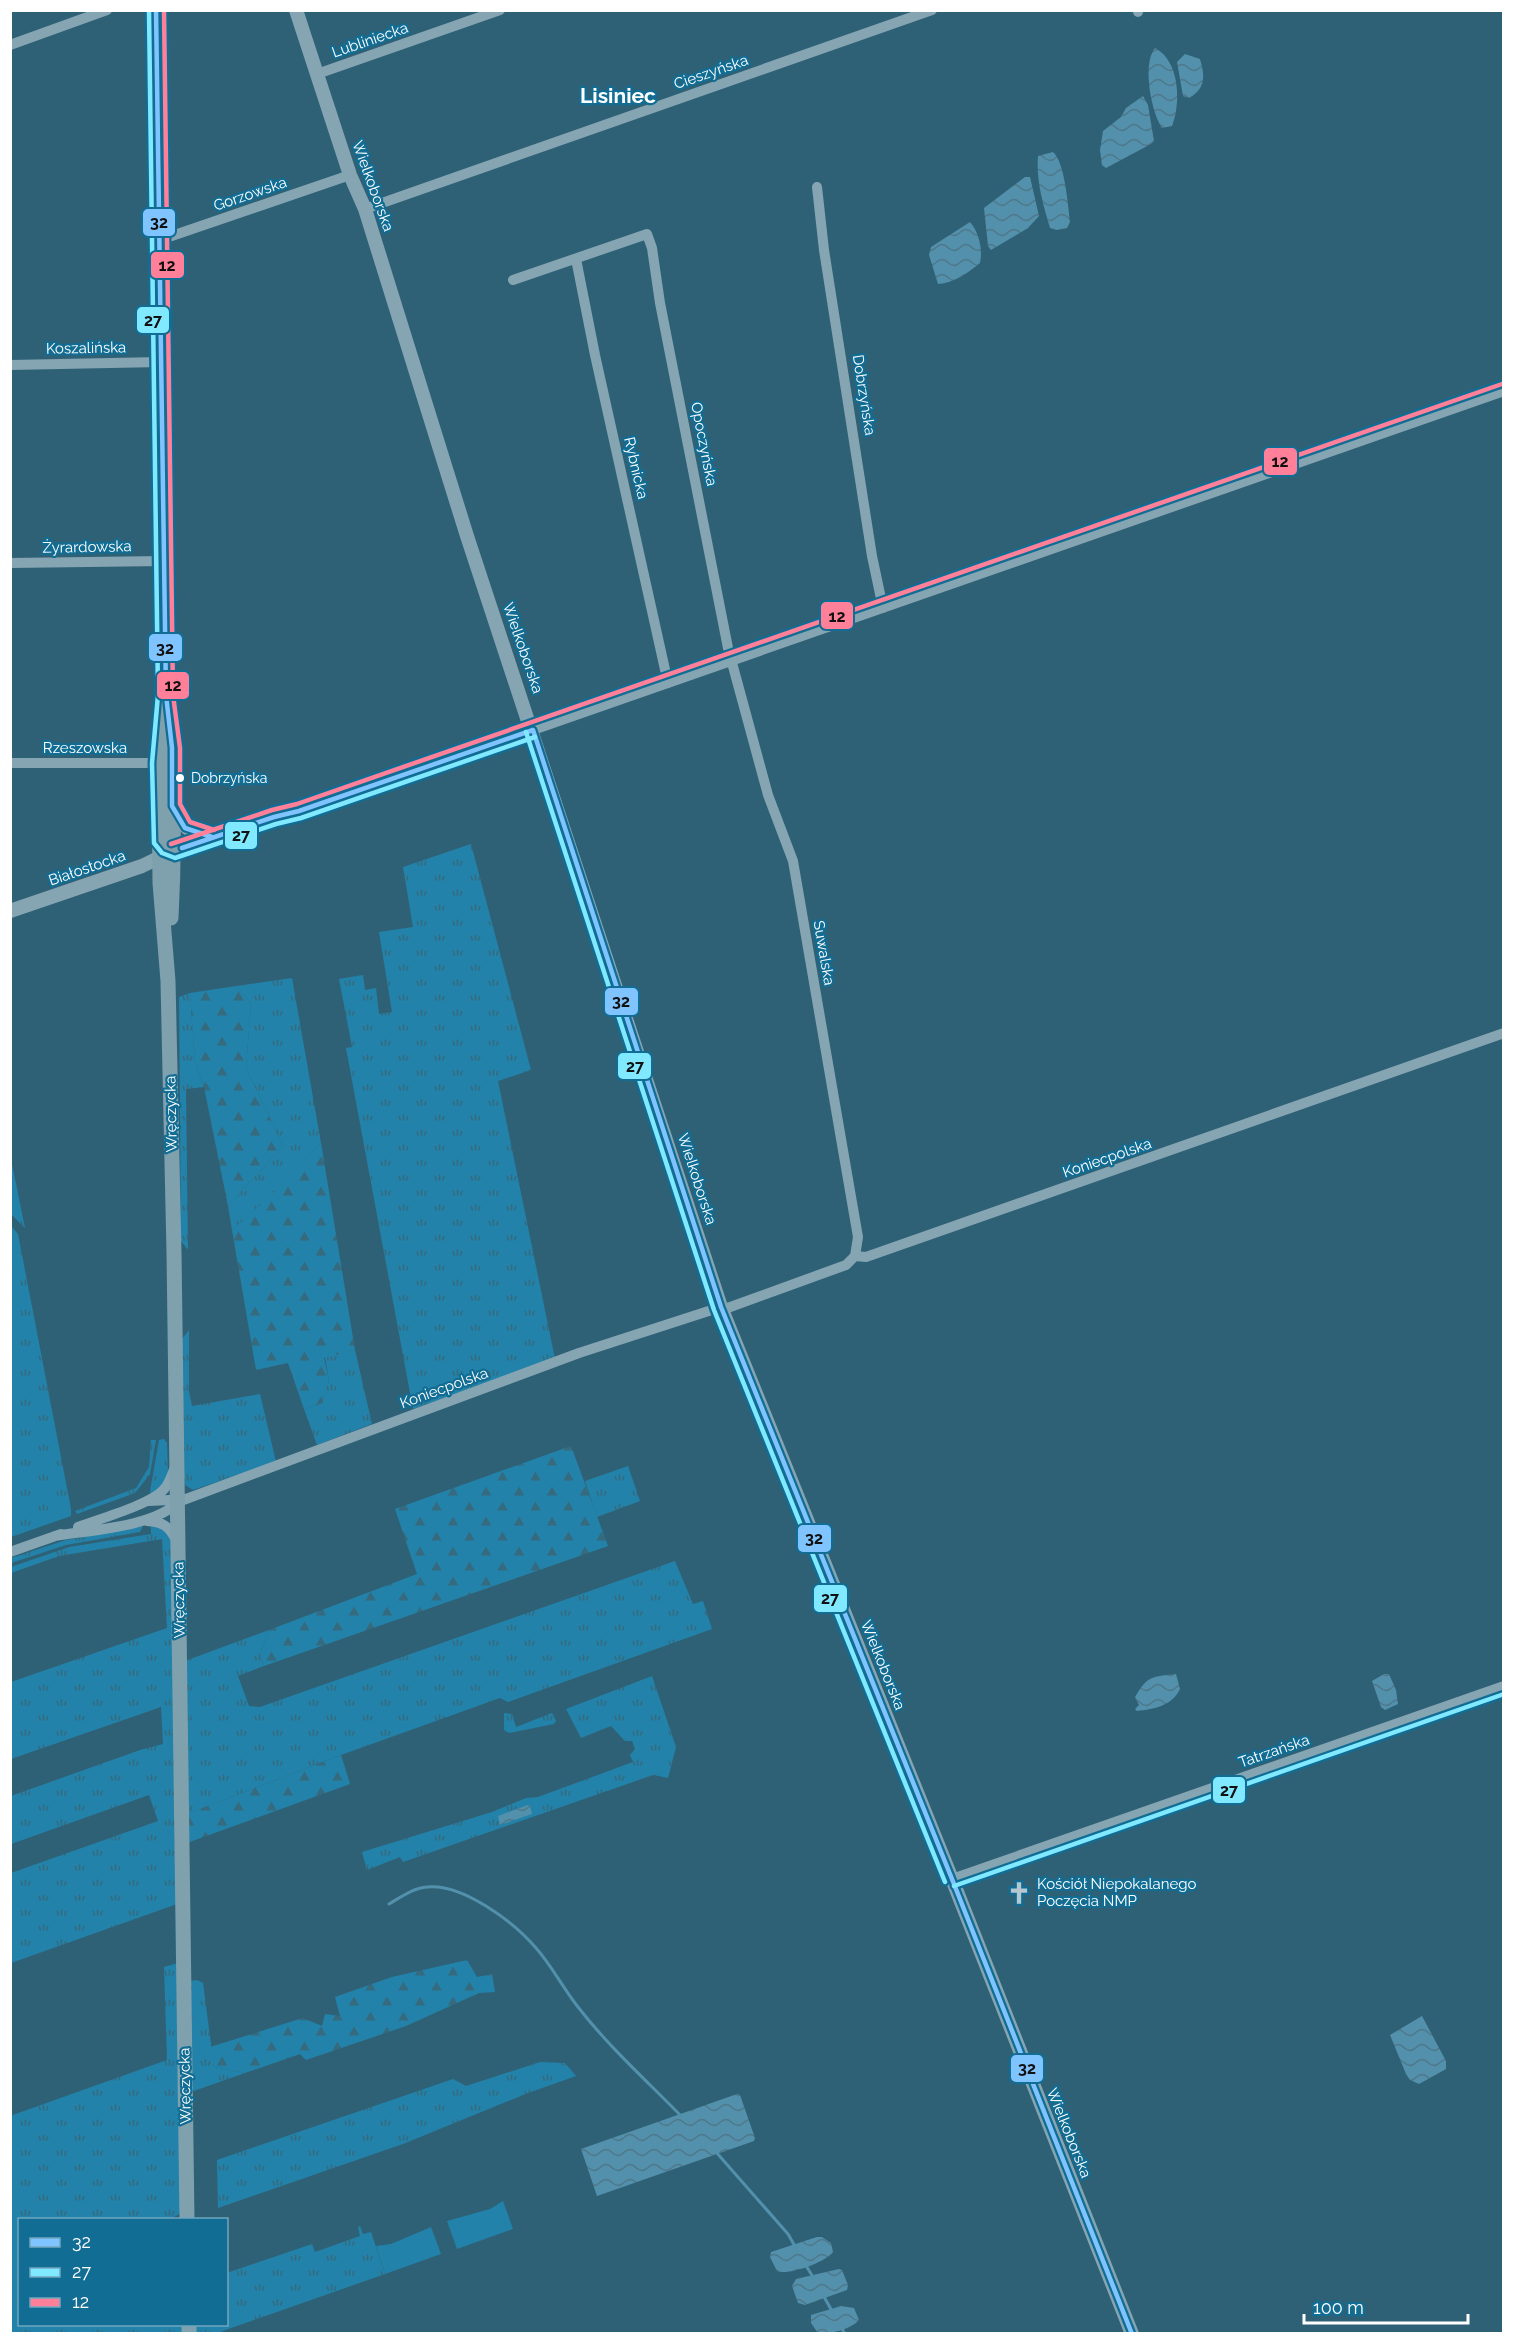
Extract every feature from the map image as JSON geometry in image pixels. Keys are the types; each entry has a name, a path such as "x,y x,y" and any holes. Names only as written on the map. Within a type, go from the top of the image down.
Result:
{"main road":[{"name":"Wręczycka","path":"156,10 166,695 172,748 172,806 167,855 168,981 178,1459 187,2218"},
{"name":"Wręczycka","path":"166,695 159,763 160,839 167,855"}],"street":[{"path":"10,45 107,10"},
{"name":"Wielkoborska","path":"296,10 350,175 365,209 464,525 722,1308 1132,2334"},
{"name":"Lubliniecka","path":"317,74 500,10"},
{"name":"Cieszyńska","path":"365,209 932,10"},
{"name":"Gorzowska","path":"160,240 350,175"},
{"name":"Dobrzyńska","path":"817,187 824,250 882,608"},
{"name":"Opoczyńska","path":"576,259 647,234 652,248 660,303 728,648 733,660"},
{"path":"513,280 576,259"},
{"name":"Rybnicka","path":"576,259 668,683"},
{"name":"Koszalińska","path":"10,365 161,362"},
{"path":"167,855 212,837 299,811 1503,391"},
{"name":"Żyrardowska","path":"10,563 165,561"},
{"name":"Suwalska","path":"733,660 768,795 793,861 858,1237 855,1257"},
{"name":"Rzeszowska","path":"10,763 159,763"},
{"path":"172,806 185,828 212,837"},
{"name":"Białostocka","path":"10,911 167,855"},
{"name":"Koniecpolska","path":"178,1502 579,1353 722,1308 846,1265 855,1257 866,1257 1043,1196 1503,1033"},
{"path":"146,1502 166,1487 178,1459"},
{"path":"10,1552 146,1502 169,1500 178,1502 172,1509 147,1521 55,1536"},
{"path":"147,1521 165,1524 179,1545"},
{"name":"Tatrzańska","path":"952,1879 1503,1686"}],"green space":[{"path":"471,844 531,1070 498,1081 555,1359 413,1409 346,1048 352,1047 339,979 363,975 365,990 376,988 379,1014 392,1012 379,932 413,927 403,867"},
{"path":"292,978 321,1143 265,1202 232,1230 228,1206 283,1146 246,1068 251,1003 236,986"},
{"path":"236,986 251,1003 246,1068 283,1146 228,1206 204,1087 195,1062 190,993"},
{"path":"190,993 195,1062 204,1087 186,1089 188,1250 181,1241 179,997"},
{"path":"321,1143 355,1350 324,1358 329,1381 322,1403 304,1409 288,1363 256,1370 232,1230 265,1201"},
{"path":"10,1164 12,1164 25,1228 11,1214"},
{"path":"11,1226 18,1234 71,1516 11,1537"},
{"path":"189,1330 189,1391 192,1406 260,1394 276,1462 193,1490 185,1485 184,1478 182,1339"},
{"path":"355,1350 372,1424 317,1445 304,1409 322,1403 329,1381 325,1357"},
{"path":"164,1439 167,1443 168,1473 165,1482 151,1496 159,1440"},
{"path":"151,1440 156,1440 150,1474 135,1493 77,1514 75,1511 136,1488 149,1467"},
{"path":"571,1446 608,1546 264,1666 260,1655 269,1630 417,1574 395,1509"},
{"path":"628,1466 640,1501 597,1517 585,1481"},
{"path":"159,1524 172,1540 177,1904 11,1963 11,1873 158,1821 149,1795 11,1844 11,1796 163,1744 161,1707 11,1759 11,1682 167,1628 162,1539 59,1556 11,1573 11,1567 69,1547 151,1534 151,1525"},
{"path":"143,1526 140,1532 66,1545 11,1563 11,1558 66,1540"},
{"path":"675,1561 693,1604 703,1601 712,1629 508,1702 500,1698 341,1755 187,1814 185,1661 269,1630 260,1655 264,1666 238,1676 249,1706 260,1707"},
{"path":"652,1676 676,1747 668,1778 653,1775 403,1862 400,1857 367,1870 362,1852 492,1812 526,1798 538,1797 633,1762 630,1755 635,1749 632,1741 625,1741 611,1726 581,1738 566,1709"},
{"path":"504,1713 512,1714 516,1727 552,1713 556,1721 554,1724 509,1733 504,1730"},
{"path":"341,1755 350,1784 187,1843 187,1814"},
{"path":"467,1960 477,1977 492,1974 495,1992 479,1993 406,2026 306,2060 300,2054 245,2073 214,2067 210,2047 303,2018 322,2026 325,2014 340,2016 335,1997 392,1977"},
{"path":"178,1963 181,2207 179,2214 172,2218 18,2218 18,2326 183,2326 183,2333 11,2333 10,2116 167,2060 164,1967"},
{"path":"197,1980 203,1983 214,2067 245,2073 191,2092 190,1981"},
{"path":"540,2062 565,2063 576,2076 403,2144 218,2208 217,2160 453,2079 466,2086"},
{"path":"503,2201 513,2229 457,2249 447,2221 490,2209"},
{"path":"360,2226 363,2234 371,2232 385,2274 217,2333 194,2333 194,2326 228,2326 228,2273 312,2244 315,2252 360,2236 358,2227"},
{"path":"431,2227 441,2254 385,2274 376,2246 391,2244"}],"water":[{"path":"1155,48 1169,62 1176,83 1175,117 1172,126 1162,128 1154,111 1150,88 1149,65"},
{"path":"1185,54 1200,59 1203,71 1203,81 1199,90 1189,98 1183,96 1177,62"},
{"path":"1143,96 1148,105 1154,141 1106,168 1102,165 1100,150 1103,131 1121,117 1126,108"},
{"path":"1053,152 1063,174 1070,222 1067,228 1057,230 1050,228 1038,174 1038,156"},
{"path":"1025,177 1030,177 1039,216 1028,228 991,250 988,246 984,208"},
{"path":"970,222 979,241 980,263 955,280 938,284 929,255 931,247"},
{"path":"1176,1674 1180,1689 1177,1695 1156,1708 1137,1711 1135,1709 1139,1705 1135,1697 1147,1681 1151,1678"},
{"path":"1384,1674 1389,1674 1396,1690 1398,1704 1385,1710 1381,1707 1372,1681"},
{"path":"528,1805 532,1814 500,1825 498,1816"},
{"path":"1422,2016 1446,2061 1446,2069 1419,2084 1410,2080 1406,2074 1390,2035"},
{"path":"737,2094 740,2095 755,2138 754,2141 597,2196 581,2149"},
{"path":"822,2237 831,2243 833,2252 829,2256 798,2270 777,2271 770,2257 771,2252"},
{"path":"842,2270 848,2285 847,2290 805,2305 798,2303 792,2286 796,2279"},
{"path":"841,2306 854,2308 859,2320 840,2331 818,2333 811,2323 811,2315"}],"waterway":[{"path":"389,1904 417,1889 441,1887 471,1898 501,1916 536,1948 578,2007 602,2036 682,2117"},
{"path":"716,2152 788,2234 796,2248"},
{"path":"805,2264 813,2277"},
{"path":"823,2295 832,2311"},
{"path":"841,2327 845,2334"}],"transit line":[{"name":"27","path":"149,10 158,695 152,763 154,843 162,853 175,858 276,824 301,818 535,737"},
{"name":"32","path":"156,10 166,695 172,748 172,806 185,828 212,837"},
{"name":"12","path":"164,10 173,695 180,748 180,804 190,822 214,830"},
{"name":"12","path":"171,844 272,810 297,804 1502,384"},
{"name":"32","path":"533,730 721,1307 952,1879 1132,2334"},
{"name":"32","path":"182,848 274,817 299,811 533,730"},
{"name":"27","path":"526,732 714,1310 945,1882"},
{"name":"27","path":"954,1886 1504,1694"}],"place":[{"name":"Dobrzyńska","path":"180,778"},
{"name":"Kościół Niepokalanego Poczęcia NMP","path":"1019,1893"}],"district":[{"name":"Lisiniec","path":"618,95"}]}
